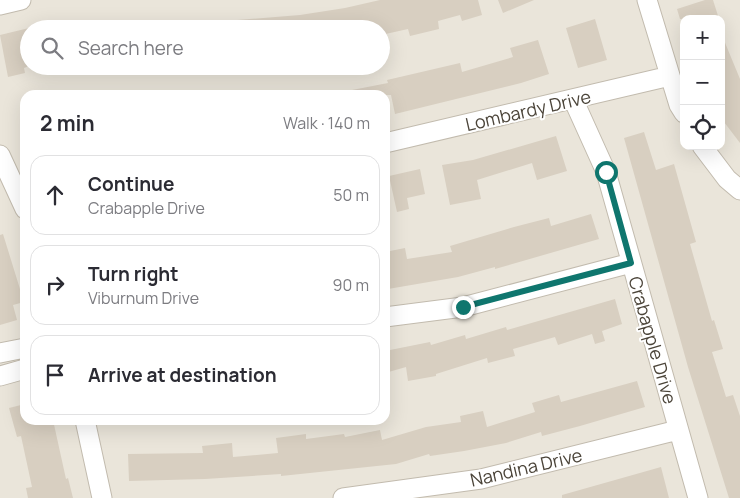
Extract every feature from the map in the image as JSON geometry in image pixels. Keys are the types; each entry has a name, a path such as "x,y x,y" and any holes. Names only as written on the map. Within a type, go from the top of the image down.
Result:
{"street":[{"path":"0,5 21,0"},
{"path":"647,0 670,76 681,105"},
{"name":"Lombardy Drive","path":"390,142 670,76"},
{"name":"Crabapple Drive","path":"573,99 606,172 698,498"},
{"path":"705,150 727,178 740,190"},
{"path":"0,155 20,182"},
{"path":"390,316 463,307 631,263"},
{"path":"0,353 20,349"},
{"path":"0,376 20,370"},
{"path":"86,425 102,498"},
{"name":"Nandina Drive","path":"343,498 481,479 678,430"}],"shaded area":[{"path":"0,0 740,0 740,498 0,498"}],"building":[{"path":"380,0 478,0 482,15 462,21 460,15 438,21 439,29 410,36 408,29 390,33 390,20 237,20 300,15"},
{"path":"498,0 534,0 503,13"},
{"path":"705,0 713,0 718,15 680,15 680,19 677,9"},
{"path":"595,19 607,60 578,68 566,28"},
{"path":"20,30 20,74 8,77 0,35"},
{"path":"538,40 549,74 521,83 395,114 390,90 352,90 388,83 387,80 460,63 462,72 513,57 510,48"},
{"path":"725,43 740,79 740,143 725,123"},
{"path":"644,132 656,170 674,164 696,242 690,244 712,321 714,320 723,349 712,352 726,397 733,395 740,416 740,498 729,498 688,367 624,138"},
{"path":"556,136 567,171 537,180 532,163 477,180 481,199 450,205 442,165 473,160"},
{"path":"420,169 425,194 407,198 409,209 397,212 390,176"},
{"path":"591,214 599,239 495,269 495,267 458,277 390,289 390,251 405,248 407,259 452,252 450,246 549,218 551,226"},
{"path":"3,234 20,289 20,303 13,305 17,320 0,325 0,235"},
{"path":"615,299 622,324 602,331 605,341 595,344 592,334 558,345 555,337 513,349 515,356 488,363 487,358 436,374 436,376 408,381 406,367 390,372 390,350 430,342 431,345 465,335 466,339 506,327 507,330"},
{"path":"637,381 645,407 542,436 541,432 506,443 430,456 429,454 396,464 281,476 281,474 129,481 128,454 203,453 202,446 232,443 233,457 278,453 276,438 306,434 306,439 344,434 345,437 380,430 382,440 426,427 461,422 460,416 483,411 487,427 535,412 532,403 559,395 561,402"},
{"path":"20,405 20,425 54,425 66,479 68,478 73,498 28,498 26,488 32,487 21,436 17,437 9,408"},
{"path":"661,467 669,498 562,498 562,495"}],"route":[{"path":"463,307 631,263 606,172"}]}
